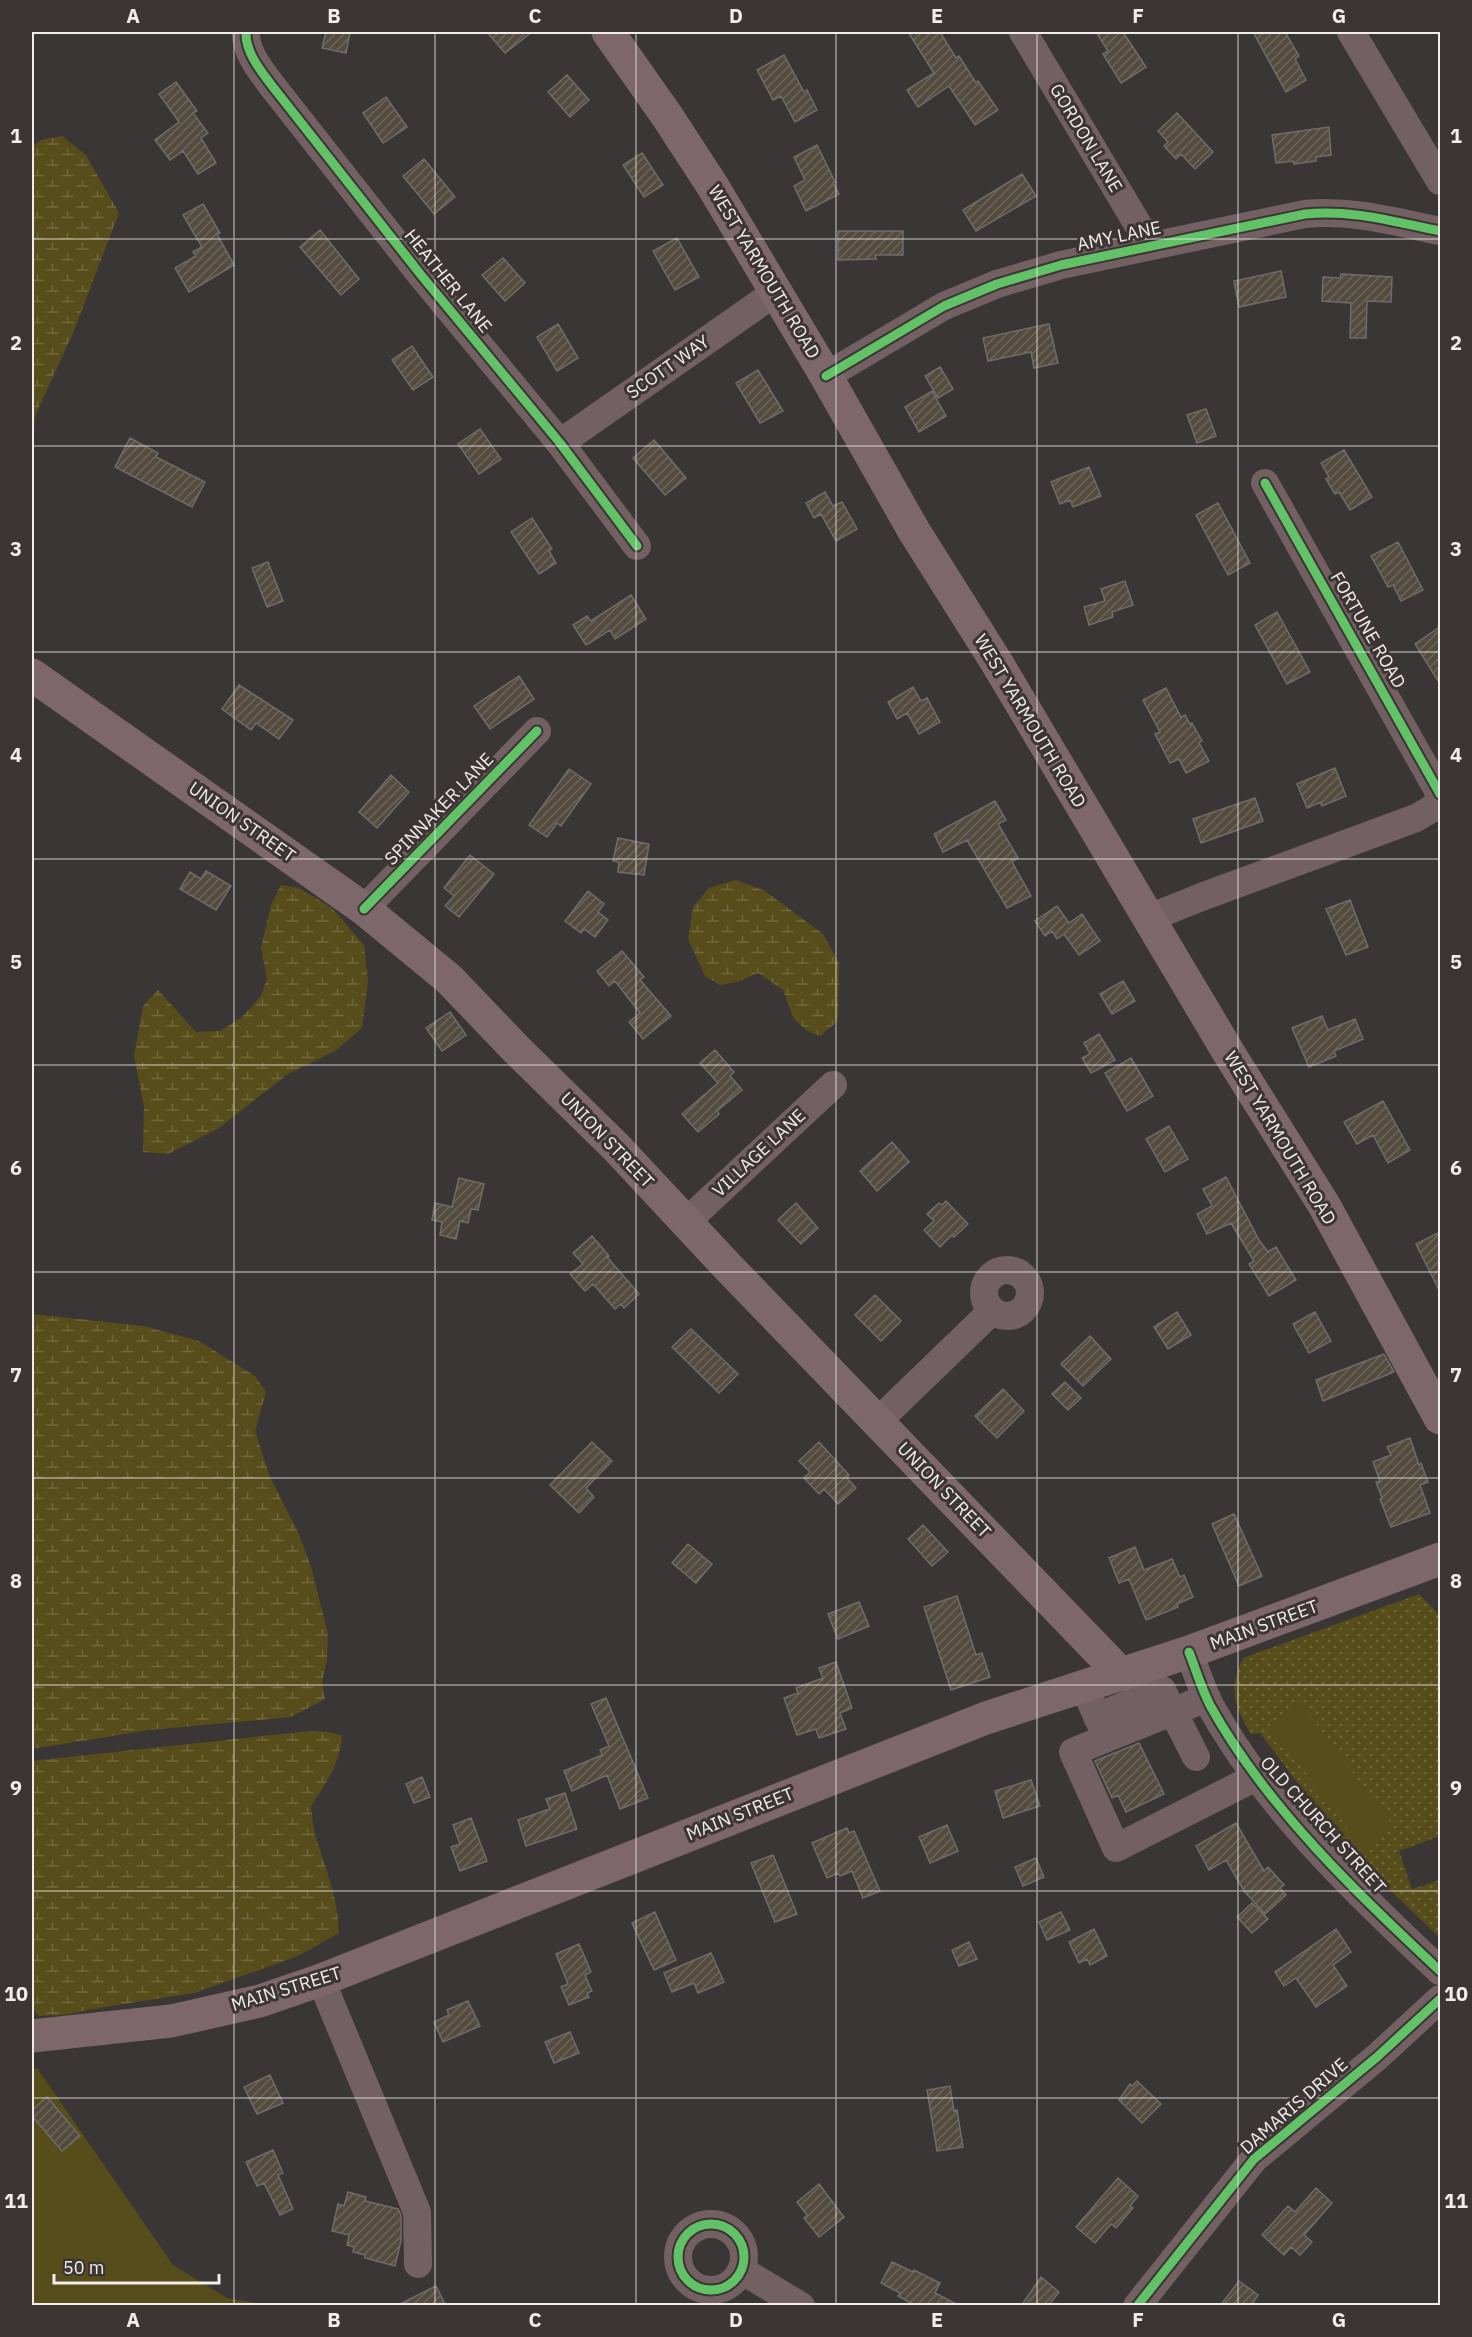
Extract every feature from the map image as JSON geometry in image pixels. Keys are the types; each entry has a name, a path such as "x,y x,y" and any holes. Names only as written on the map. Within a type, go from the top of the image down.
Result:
{"main road":[{"name":"WEST YARMOUTH ROAD","path":"608,32 667,116 776,292 914,531 997,663 1230,1054 1324,1205 1440,1418"},
{"name":"UNION STREET","path":"32,675 364,909 449,978 517,1050 616,1147 877,1422 1122,1675"},
{"name":"MAIN STREET","path":"32,2036 171,2021 260,2001 321,1980 986,1718 1189,1652 1440,1560"}],"street":[{"name":"HEATHER LANE","path":"246,32 251,54 273,87 421,275 560,442 637,546"},
{"name":"GORDON LANE","path":"1023,32 1150,245"},
{"path":"1351,32 1440,181"},
{"name":"AMY LANE","path":"826,376 944,306 972,293 1061,265 1305,214 1326,212 1355,214 1440,231"},
{"name":"SCOTT WAY","path":"560,442 776,292"},
{"name":"FORTUNE ROAD","path":"1149,918 1416,818 1433,808 1440,796 1265,483"},
{"name":"SPINNAKER LANE","path":"364,909 537,731"},
{"name":"VILLAGE LANE","path":"686,1222 832,1085"},
{"path":"877,1422 992,1311"},
{"name":"OLD CHURCH STREET","path":"1189,1652 1207,1698 1256,1777 1319,1850 1440,1971"},
{"path":"1084,1687 1102,1728"},
{"path":"1196,1757 1162,1690 1102,1728 1073,1752 1116,1848 1256,1777"},
{"path":"1173,1712 1207,1698"},
{"path":"321,1980 417,2212 418,2264"},
{"name":"DAMARIS DRIVE","path":"1137,2306 1254,2159 1377,2057 1440,1999"},
{"path":"741,2270 801,2306"}],"green space":[{"path":"62,136 86,155 119,213 73,333 36,414 32,437 32,146 41,140"},
{"path":"736,880 765,891 823,934 839,963 838,1021 820,1036 806,1030 794,1019 783,990 758,973 737,982 720,985 705,976 688,939 693,907 709,888"},
{"path":"281,885 299,888 332,908 364,945 368,981 362,1028 335,1051 288,1074 219,1128 168,1154 143,1152 144,1107 134,1056 143,1006 158,990 196,1032 220,1031 242,1017 261,996 267,978 261,948 271,905"},
{"path":"32,1314 143,1326 199,1341 255,1376 266,1392 255,1431 270,1477 298,1532 311,1567 328,1634 327,1660 322,1682 325,1699 291,1717 149,1730 32,1749"},
{"path":"1419,1594 1440,1615 1440,1836 1399,1851 1412,1889 1440,1880 1440,1938 1357,1858 1260,1733 1251,1734 1240,1715 1234,1688 1243,1658"},
{"path":"1299,1702 1393,1826 1363,1849 1269,1725"},
{"path":"310,1731 330,1732 342,1736 335,1764 311,1806 315,1834 334,1896 339,1933 298,1956 194,1993 63,2015 38,2016 32,2008 32,1761"},
{"path":"37,2068 173,2265 227,2298 269,2305 32,2305 32,2070"}],"building":[{"path":"326,32 350,32 346,53 322,48"},
{"path":"487,32 532,32 505,53"},
{"path":"908,32 940,32 956,58 959,56 976,83 978,81 998,110 975,125 949,86 918,107 907,90 934,73"},
{"path":"1096,32 1123,32 1146,67 1121,83 1103,54 1108,51"},
{"path":"1253,32 1285,32 1299,56 1295,59 1306,80 1286,92"},
{"path":"784,55 804,92 807,90 817,110 795,122 781,96 773,100 757,70"},
{"path":"567,75 589,100 570,117 548,92"},
{"path":"176,82 197,111 193,113 208,133 201,138 216,163 198,174 183,151 170,160 155,140 179,122 159,94"},
{"path":"386,97 407,127 383,143 363,113"},
{"path":"1177,113 1213,152 1195,169 1181,154 1176,159 1164,146 1168,142 1158,131"},
{"path":"1329,127 1331,155 1316,157 1316,161 1294,164 1293,161 1276,163 1272,135"},
{"path":"817,145 839,194 806,211 794,186 805,180 794,157"},
{"path":"642,153 663,185 644,197 623,165"},
{"path":"424,159 455,197 434,214 403,176"},
{"path":"1022,174 1036,196 976,231 963,210"},
{"path":"203,204 220,233 217,234 234,265 189,292 175,268 196,256 193,252 202,247 183,215"},
{"path":"320,230 359,279 341,295 300,247"},
{"path":"838,231 903,231 903,255 875,255 876,259 838,260"},
{"path":"677,238 699,277 675,290 653,251"},
{"path":"503,258 525,283 505,301 482,275"},
{"path":"1281,271 1286,297 1239,307 1234,281"},
{"path":"1341,274 1392,277 1391,302 1367,301 1366,338 1350,338 1351,303 1322,301 1323,277 1340,278"},
{"path":"558,324 578,358 557,371 537,337"},
{"path":"1049,324 1058,363 1034,368 1031,352 988,361 983,338"},
{"path":"412,346 433,377 413,390 392,360"},
{"path":"940,367 953,389 938,398 925,376"},
{"path":"758,370 783,411 760,423 736,383"},
{"path":"932,391 946,416 919,432 905,407"},
{"path":"1206,409 1216,436 1197,443 1187,415"},
{"path":"480,429 501,459 479,474 458,444"},
{"path":"130,438 158,453 156,457 205,482 192,507 115,467"},
{"path":"654,440 686,478 665,495 633,458"},
{"path":"1344,450 1372,497 1350,510 1339,492 1335,494 1326,479 1329,477 1321,463"},
{"path":"1089,467 1101,496 1073,507 1070,500 1060,504 1051,482"},
{"path":"825,492 833,506 842,502 857,529 836,541 821,514 814,518 806,503"},
{"path":"1218,503 1250,563 1228,575 1196,515"},
{"path":"532,518 552,549 549,551 556,563 539,574 511,532"},
{"path":"1398,542 1423,590 1401,601 1393,585 1388,587 1371,556"},
{"path":"268,562 283,601 267,607 252,568"},
{"path":"1125,581 1133,605 1112,612 1113,617 1089,625 1084,607 1105,601 1101,589"},
{"path":"631,595 646,619 615,639 610,630 586,645 573,625 587,616 591,621"},
{"path":"1277,612 1310,672 1287,684 1255,625"},
{"path":"1440,627 1440,684 1415,644"},
{"path":"519,676 534,699 490,729 474,706"},
{"path":"239,685 293,720 279,739 256,723 251,730 222,709"},
{"path":"913,687 921,701 927,698 940,722 919,734 907,713 897,719 888,702"},
{"path":"1166,688 1181,717 1185,715 1190,724 1192,723 1209,761 1186,773 1179,759 1170,763 1155,734 1160,732 1143,700"},
{"path":"1335,768 1346,796 1322,806 1321,802 1307,808 1297,784"},
{"path":"569,769 591,784 561,826 557,823 547,837 529,825"},
{"path":"391,775 409,792 377,828 359,812"},
{"path":"1255,798 1263,821 1201,843 1193,819"},
{"path":"995,801 1006,820 998,824 1018,858 1012,862 1031,896 1007,908 967,840 943,852 934,834"},
{"path":"618,838 649,844 644,875 618,872 619,862 613,861"},
{"path":"470,855 494,874 459,917 445,906 454,896 444,888"},
{"path":"206,871 231,886 216,910 180,889 190,872 201,879"},
{"path":"588,891 604,904 598,912 608,920 595,937 584,929 581,933 565,921"},
{"path":"1350,900 1368,947 1346,955 1326,909"},
{"path":"1057,906 1069,923 1082,914 1100,941 1079,955 1064,934 1057,939 1052,931 1045,936 1035,921"},
{"path":"622,951 644,977 640,980 671,1016 643,1039 629,1022 640,1013 615,981 609,986 597,971"},
{"path":"1123,981 1135,1001 1112,1014 1100,994"},
{"path":"450,1012 466,1035 442,1051 426,1028"},
{"path":"1322,1016 1328,1030 1355,1019 1363,1039 1334,1051 1336,1056 1309,1067 1292,1028"},
{"path":"1099,1034 1115,1060 1091,1073 1082,1058 1090,1054 1084,1043"},
{"path":"715,1050 734,1072 730,1076 742,1090 717,1111 719,1114 698,1132 682,1114 718,1083 700,1063"},
{"path":"1131,1058 1153,1096 1127,1111 1105,1073"},
{"path":"1383,1101 1410,1150 1388,1163 1373,1135 1357,1144 1344,1122"},
{"path":"1169,1126 1188,1159 1165,1172 1146,1139"},
{"path":"892,1142 909,1162 877,1191 860,1171"},
{"path":"1226,1177 1259,1240 1268,1252 1276,1247 1296,1280 1269,1296 1249,1264 1254,1261 1231,1223 1207,1234 1197,1214 1212,1206 1203,1189"},
{"path":"459,1178 484,1184 478,1210 471,1209 468,1223 460,1221 456,1239 440,1235 442,1222 432,1220 435,1203 452,1207"},
{"path":"946,1201 968,1224 940,1247 924,1230 934,1221 927,1214 939,1203 942,1205"},
{"path":"796,1203 818,1228 801,1244 778,1220"},
{"path":"1440,1232 1440,1292 1416,1244"},
{"path":"592,1236 639,1294 624,1308 621,1304 615,1309 593,1284 585,1291 570,1274 583,1264 573,1253"},
{"path":"875,1295 901,1321 881,1341 855,1315"},
{"path":"1177,1312 1191,1335 1168,1349 1154,1327"},
{"path":"1315,1312 1331,1341 1309,1353 1293,1324"},
{"path":"691,1329 738,1374 719,1393 672,1347"},
{"path":"1090,1336 1111,1359 1083,1386 1061,1364"},
{"path":"1384,1354 1394,1372 1323,1401 1316,1380"},
{"path":"1065,1382 1081,1398 1068,1410 1052,1394"},
{"path":"1003,1389 1024,1411 997,1438 975,1416"},
{"path":"1410,1438 1419,1465 1421,1463 1428,1482 1420,1485 1430,1513 1391,1527 1380,1499 1382,1498 1376,1482 1380,1481 1373,1462 1391,1455 1387,1447"},
{"path":"592,1442 612,1461 586,1488 594,1497 579,1513 550,1485"},
{"path":"819,1442 849,1475 847,1478 856,1488 838,1504 824,1489 819,1494 804,1478 810,1472 799,1461"},
{"path":"1234,1514 1262,1576 1239,1586 1212,1524"},
{"path":"923,1525 948,1552 932,1566 908,1539"},
{"path":"688,1544 712,1564 696,1583 672,1563"},
{"path":"1135,1547 1144,1570 1172,1559 1180,1577 1184,1575 1193,1597 1177,1604 1178,1607 1146,1620 1129,1579 1119,1583 1109,1558"},
{"path":"957,1596 976,1655 982,1653 990,1677 951,1690 924,1607"},
{"path":"859,1602 869,1626 838,1639 828,1614"},
{"path":"836,1662 852,1708 840,1713 846,1729 819,1738 816,1729 797,1735 784,1698 798,1693 796,1688 823,1678 819,1668"},
{"path":"606,1698 648,1798 620,1809 607,1775 572,1791 564,1771 602,1755 600,1750 609,1746 591,1704"},
{"path":"1139,1743 1164,1794 1126,1812 1118,1795 1112,1798 1095,1761"},
{"path":"422,1777 430,1797 414,1803 406,1784"},
{"path":"1031,1780 1040,1806 1003,1818 995,1791"},
{"path":"565,1793 577,1829 526,1846 518,1820 550,1809 546,1799"},
{"path":"471,1818 487,1861 460,1871 451,1847 460,1844 453,1825"},
{"path":"1236,1823 1264,1871 1268,1867 1284,1885 1280,1888 1286,1895 1265,1914 1244,1891 1226,1860 1209,1870 1196,1846"},
{"path":"947,1825 958,1851 930,1863 919,1837"},
{"path":"847,1828 849,1833 854,1831 880,1891 863,1898 852,1871 840,1876 838,1873 827,1878 812,1843"},
{"path":"773,1855 797,1914 775,1922 751,1863"},
{"path":"1036,1858 1044,1877 1023,1886 1015,1867"},
{"path":"1252,1903 1268,1919 1252,1933 1237,1917"},
{"path":"655,1912 676,1960 654,1970 632,1923"},
{"path":"1061,1912 1070,1930 1047,1940 1039,1922"},
{"path":"1094,1929 1107,1956 1090,1965 1087,1959 1079,1963 1069,1942"},
{"path":"1336,1929 1351,1952 1333,1965 1347,1986 1316,2007 1296,1978 1284,1986 1275,1972"},
{"path":"969,1942 977,1959 959,1966 952,1950"},
{"path":"579,1944 591,1972 585,1975 592,1991 587,1993 589,1997 569,2005 561,1987 568,1984 556,1954"},
{"path":"711,1953 724,1982 698,1993 694,1983 672,1992 664,1973"},
{"path":"468,2001 480,2026 443,2042 434,2022 449,2015 447,2010"},
{"path":"570,2032 579,2053 554,2063 545,2042"},
{"path":"270,2075 283,2103 257,2114 244,2087"},
{"path":"1137,2081 1161,2104 1142,2123 1119,2100 1130,2084 1132,2086"},
{"path":"950,2086 954,2111 957,2110 963,2147 937,2151 927,2090"},
{"path":"47,2097 80,2136 62,2151 32,2116 32,2110"},
{"path":"273,2150 283,2173 278,2175 293,2209 280,2215 264,2183 257,2186 246,2162"},
{"path":"1118,2178 1138,2196 1130,2206 1133,2208 1116,2228 1111,2224 1095,2243 1076,2227"},
{"path":"819,2184 844,2217 819,2237 804,2218 807,2215 797,2202"},
{"path":"1316,2188 1332,2203 1304,2235 1312,2242 1300,2255 1291,2247 1284,2255 1262,2235 1288,2206 1295,2212"},
{"path":"348,2192 366,2197 365,2201 398,2209 401,2215 401,2241 395,2266 365,2258 365,2255 353,2252 354,2247 347,2245 349,2235 332,2231 338,2204 344,2206"},
{"path":"892,2262 940,2283 935,2293 960,2306 916,2306 898,2296 900,2293 881,2283"},
{"path":"1041,2277 1059,2292 1048,2306 1021,2306"},
{"path":"1239,2281 1258,2295 1251,2306 1220,2306"},
{"path":"436,2286 446,2306 396,2306"}],"cycle path":[{"path":"246,32 251,54 273,87 421,275 560,443 637,546"},
{"path":"826,376 944,306 997,284 1061,265 1305,214 1356,215 1440,231"},
{"path":"1265,483 1440,794"},
{"path":"364,909 537,731"},
{"path":"1189,1652 1211,1707 1234,1744 1286,1815 1346,1880 1440,1971"},
{"path":"1137,2306 1254,2159 1377,2057 1440,1999"},
{"path":"711,2224 724,2227 734,2234 741,2244 744,2257 741,2270 734,2280 724,2287 711,2290 698,2287 688,2280 681,2270 678,2257 681,2244 688,2234 698,2227 711,2224"}]}
